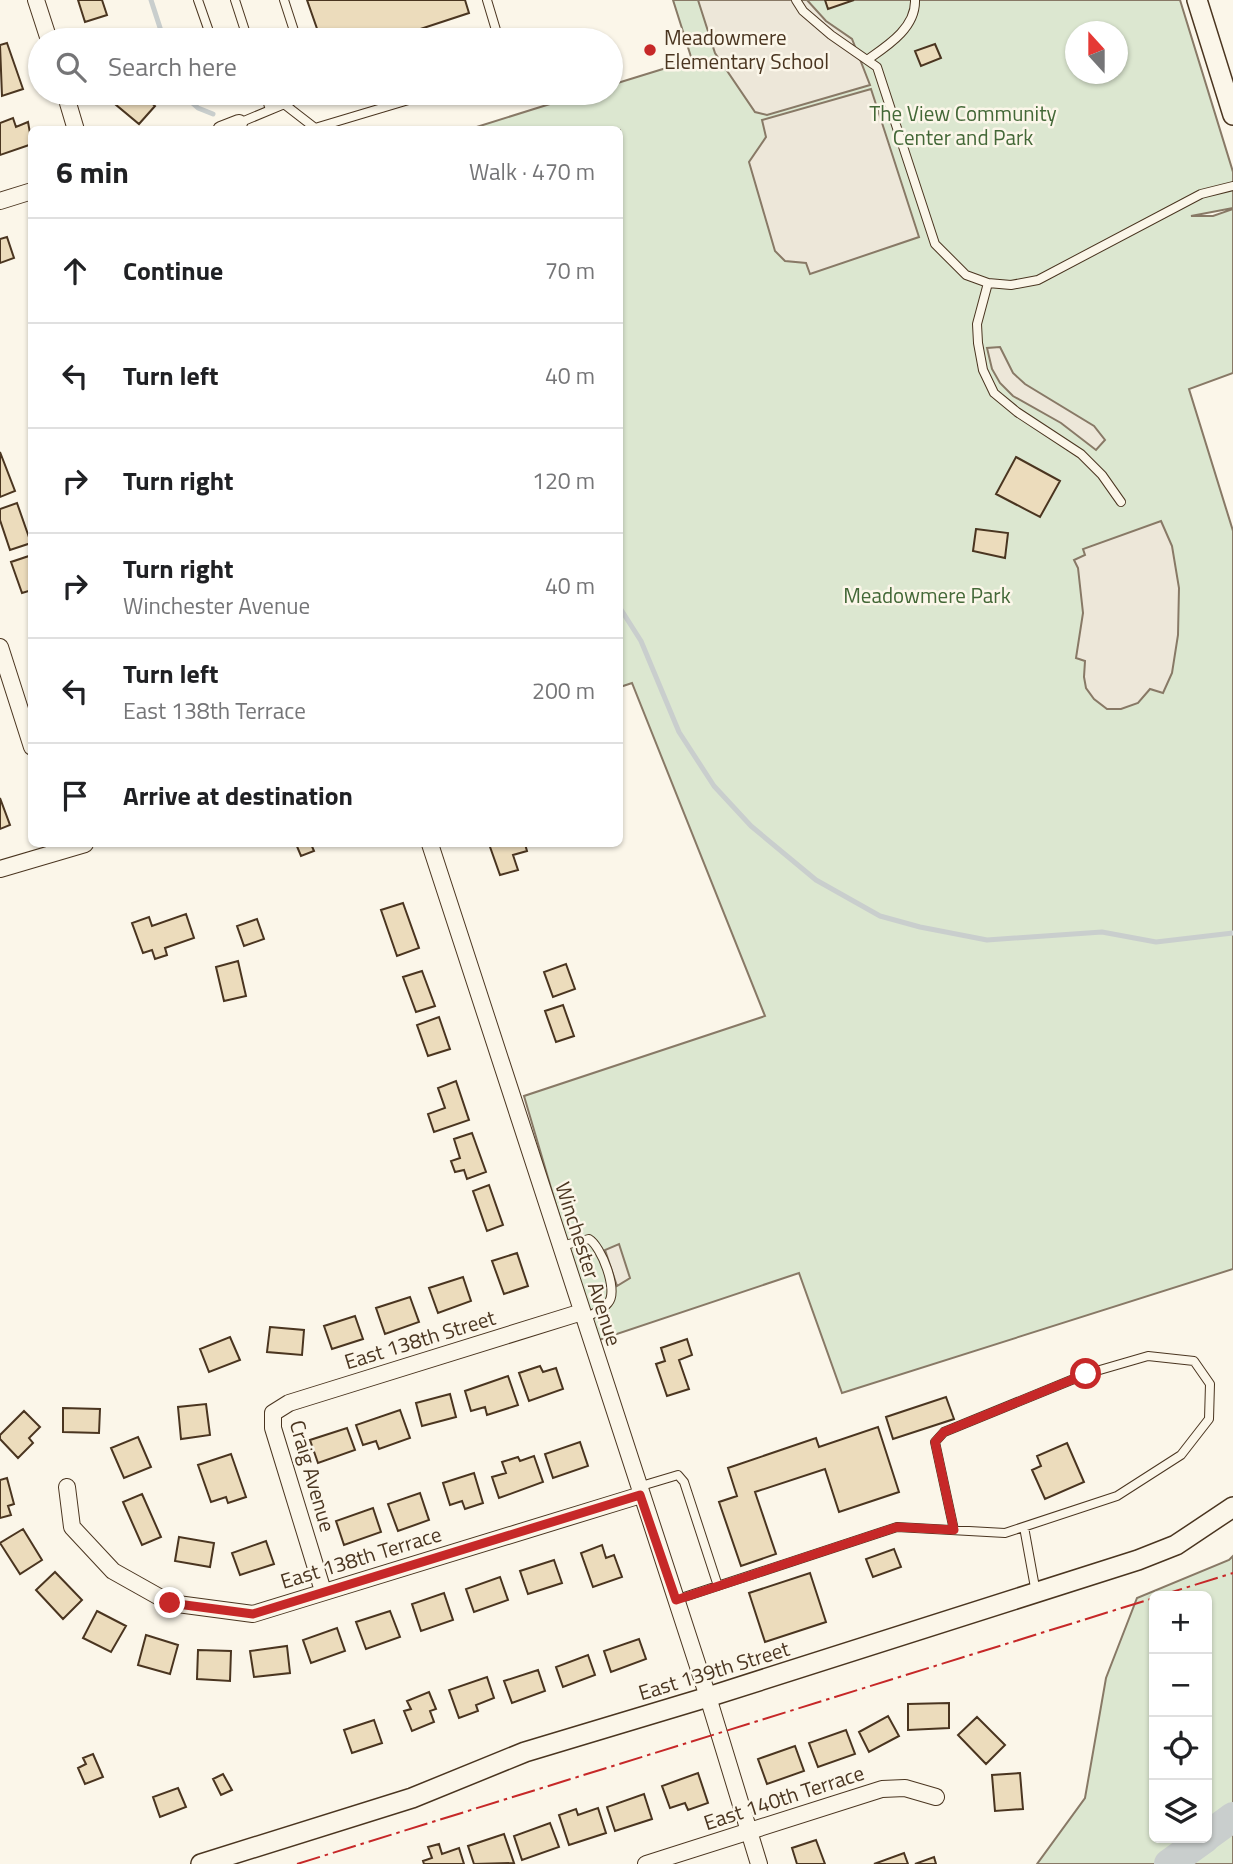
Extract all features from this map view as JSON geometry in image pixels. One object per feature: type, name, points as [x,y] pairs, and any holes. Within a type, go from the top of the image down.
[{"type":"street","points":[[37,0],[45,28]]},
{"type":"street","points":[[1197,0],[1233,116]]},
{"type":"street","points":[[69,105],[75,126]]},
{"type":"street","points":[[231,126],[239,123]]},
{"type":"street","points":[[0,201],[28,192]]},
{"type":"street","points":[[0,647],[28,734]]},
{"type":"street","points":[[0,869],[63,847]]},
{"type":"street","name":"Winchester Avenue","points":[[431,847],[708,1697],[759,1864]]},
{"type":"street","name":"East 138th Street","points":[[273,1413],[289,1403],[583,1315]]},
{"type":"street","name":"Craig Avenue","points":[[273,1413],[273,1428],[323,1591]]},
{"type":"street","name":"East 138th Terrace","points":[[67,1487],[72,1527],[113,1571],[170,1603],[253,1614],[639,1491]]},
{"type":"street","name":"East 139th Street","points":[[201,1864],[412,1798],[525,1752],[708,1697],[1138,1560],[1176,1545],[1233,1507]]},
{"type":"street","name":"East 140th Terrace","points":[[646,1864],[882,1789],[905,1788],[936,1797]]},
{"type":"lane","points":[[198,0],[208,28]]},
{"type":"lane","points":[[235,0],[244,28]]},
{"type":"lane","points":[[284,0],[293,28]]},
{"type":"lane","points":[[487,0],[495,28]]},
{"type":"lane","points":[[796,0],[812,19],[877,67],[935,244],[966,275],[988,283],[1011,285],[1038,280],[1201,194],[1233,186]]},
{"type":"lane","points":[[867,60],[909,23],[915,9],[915,0]]},
{"type":"lane","points":[[269,105],[270,110]]},
{"type":"lane","points":[[239,123],[282,105]]},
{"type":"lane","points":[[285,105],[312,126]]},
{"type":"lane","points":[[321,126],[392,105]]},
{"type":"lane","points":[[988,283],[977,324],[978,343],[983,370],[994,393],[1017,412],[1082,454],[1102,475],[1121,502]]},
{"type":"lane","points":[[561,1246],[589,1239],[596,1243],[607,1269],[613,1293],[608,1303],[583,1315]]},
{"type":"lane","points":[[676,1600],[897,1527],[1005,1533],[1117,1496],[1181,1455],[1209,1419],[1210,1384],[1194,1361],[1148,1356],[1098,1370],[944,1432],[935,1442],[954,1530]]},
{"type":"lane","points":[[639,1491],[678,1475],[684,1482],[718,1586]]},
{"type":"lane","points":[[1024,1527],[1036,1593]]},
{"type":"green space","name":"Meadowmere Park","points":[[673,0],[1180,0],[1233,172],[1233,208],[1191,216],[1213,216],[1233,209],[1233,373],[1189,389],[1233,531],[1233,1269],[842,1393],[799,1273],[596,1341],[524,1096],[765,1016],[632,683],[623,686],[623,126],[480,126],[547,105],[623,105],[623,81],[692,60]]},
{"type":"green space","points":[[1233,1556],[1233,1864],[1037,1864],[1085,1798],[1106,1678],[1137,1598],[1149,1593],[1149,1843],[1212,1843],[1212,1591],[1154,1591]]},
{"type":"shaded area","points":[[698,0],[807,0],[826,21],[852,39],[870,85],[767,115],[755,112],[715,53]]},
{"type":"shaded area","points":[[871,89],[919,237],[810,274],[806,263],[785,261],[775,251],[749,162],[766,137],[762,120]]},
{"type":"shaded area","points":[[1000,347],[1013,373],[1025,384],[1094,426],[1105,440],[1096,450],[1061,423],[1013,396],[1000,383],[992,369],[987,348]]},
{"type":"shaded area","points":[[1161,521],[1172,546],[1179,588],[1178,635],[1172,673],[1163,693],[1150,689],[1138,703],[1121,709],[1107,709],[1094,699],[1086,688],[1085,661],[1076,658],[1083,613],[1078,568],[1074,560],[1085,555],[1083,549]]},
{"type":"shaded area","points":[[619,1244],[630,1278],[617,1286],[605,1250]]},
{"type":"building","points":[[78,0],[102,0],[107,15],[85,22]]},
{"type":"building","points":[[307,0],[465,0],[469,13],[423,28],[317,28]]},
{"type":"building","points":[[825,0],[854,0],[828,9]]},
{"type":"building","points":[[7,43],[23,89],[2,96],[0,45]]},
{"type":"building","points":[[935,44],[941,58],[921,66],[915,51]]},
{"type":"building","points":[[116,105],[155,106],[139,124]]},
{"type":"building","points":[[13,118],[16,127],[28,122],[28,145],[0,155],[0,123]]},
{"type":"building","points":[[7,237],[14,258],[0,263],[0,239]]},
{"type":"building","points":[[0,452],[15,491],[0,497]]},
{"type":"building","points":[[1016,457],[1060,481],[1040,517],[996,494]]},
{"type":"building","points":[[17,503],[28,534],[28,544],[10,550],[0,520],[0,509]]},
{"type":"building","points":[[976,529],[1008,533],[1005,558],[973,551]]},
{"type":"building","points":[[28,556],[28,591],[22,593],[11,562]]},
{"type":"building","points":[[0,798],[10,825],[0,829]]},
{"type":"building","points":[[297,847],[312,847],[314,851],[301,856]]},
{"type":"building","points":[[490,847],[526,847],[527,851],[513,855],[518,870],[500,875]]},
{"type":"building","points":[[403,903],[419,948],[397,956],[381,910]]},
{"type":"building","points":[[186,914],[194,938],[165,948],[167,955],[155,959],[152,950],[143,953],[132,923],[149,917],[152,926]]},
{"type":"building","points":[[257,919],[264,939],[244,946],[237,926]]},
{"type":"building","points":[[238,961],[246,996],[224,1001],[216,967]]},
{"type":"building","points":[[566,964],[575,989],[553,997],[544,972]]},
{"type":"building","points":[[422,971],[435,1006],[416,1012],[403,977]]},
{"type":"building","points":[[563,1005],[574,1036],[556,1042],[545,1011]]},
{"type":"building","points":[[439,1017],[450,1049],[428,1056],[417,1025]]},
{"type":"building","points":[[456,1081],[469,1120],[434,1132],[428,1114],[445,1108],[438,1088]]},
{"type":"building","points":[[472,1133],[486,1172],[467,1179],[464,1170],[455,1172],[451,1161],[460,1158],[454,1139]]},
{"type":"building","points":[[489,1185],[503,1225],[487,1231],[473,1191]]},
{"type":"building","points":[[517,1253],[528,1286],[504,1294],[492,1261]]},
{"type":"building","points":[[463,1277],[471,1301],[438,1313],[429,1288]]},
{"type":"building","points":[[410,1297],[419,1322],[385,1334],[376,1308]]},
{"type":"building","points":[[355,1316],[363,1339],[332,1349],[324,1326]]},
{"type":"building","points":[[270,1327],[304,1330],[302,1355],[267,1352]]},
{"type":"building","points":[[230,1337],[240,1360],[209,1372],[200,1349]]},
{"type":"building","points":[[687,1339],[692,1355],[679,1360],[689,1389],[667,1396],[656,1364],[665,1361],[661,1348]]},
{"type":"building","points":[[540,1366],[543,1372],[556,1368],[563,1389],[529,1401],[519,1373]]},
{"type":"building","points":[[508,1376],[518,1405],[487,1415],[485,1407],[471,1411],[465,1391]]},
{"type":"building","points":[[450,1394],[456,1417],[422,1426],[416,1403]]},
{"type":"building","points":[[946,1397],[954,1419],[893,1439],[886,1417]]},
{"type":"building","points":[[206,1404],[210,1435],[181,1439],[178,1407]]},
{"type":"building","points":[[63,1408],[100,1409],[99,1433],[63,1432]]},
{"type":"building","points":[[400,1410],[410,1438],[379,1449],[376,1441],[363,1445],[356,1425]]},
{"type":"building","points":[[24,1411],[40,1427],[29,1438],[33,1443],[18,1458],[0,1439],[0,1435]]},
{"type":"building","points":[[878,1427],[899,1492],[839,1512],[825,1469],[755,1492],[776,1554],[741,1566],[719,1502],[737,1496],[728,1468],[816,1438],[819,1447]]},
{"type":"building","points":[[347,1428],[355,1450],[318,1463],[310,1440]]},
{"type":"building","points":[[138,1437],[151,1467],[124,1478],[111,1448]]},
{"type":"building","points":[[580,1442],[588,1466],[553,1478],[545,1454]]},
{"type":"building","points":[[1067,1443],[1084,1482],[1045,1499],[1032,1470],[1041,1466],[1037,1456]]},
{"type":"building","points":[[231,1454],[246,1497],[228,1503],[226,1497],[211,1502],[198,1465]]},
{"type":"building","points":[[534,1456],[543,1482],[499,1498],[492,1477],[506,1473],[502,1462],[518,1457],[520,1461]]},
{"type":"building","points":[[474,1473],[483,1503],[465,1509],[462,1501],[450,1505],[443,1483]]},
{"type":"building","points":[[7,1478],[14,1504],[8,1506],[11,1515],[0,1518],[0,1480]]},
{"type":"building","points":[[420,1493],[429,1520],[398,1531],[388,1504]]},
{"type":"building","points":[[142,1494],[161,1537],[142,1545],[123,1502]]},
{"type":"building","points":[[373,1508],[381,1532],[344,1545],[336,1521]]},
{"type":"building","points":[[23,1529],[42,1560],[20,1574],[0,1543]]},
{"type":"building","points":[[179,1537],[214,1543],[210,1567],[175,1561]]},
{"type":"building","points":[[266,1541],[274,1564],[240,1575],[232,1553]]},
{"type":"building","points":[[602,1545],[606,1558],[614,1555],[622,1577],[593,1587],[581,1553]]},
{"type":"building","points":[[894,1549],[901,1567],[873,1577],[866,1559]]},
{"type":"building","points":[[554,1560],[562,1583],[528,1594],[520,1571]]},
{"type":"building","points":[[55,1572],[82,1600],[63,1619],[36,1590]]},
{"type":"building","points":[[810,1573],[826,1622],[765,1642],[749,1593]]},
{"type":"building","points":[[500,1577],[508,1600],[474,1612],[466,1589]]},
{"type":"building","points":[[444,1593],[453,1620],[421,1631],[412,1604]]},
{"type":"building","points":[[97,1611],[126,1626],[111,1652],[83,1638]]},
{"type":"building","points":[[390,1611],[400,1637],[366,1649],[356,1622]]},
{"type":"building","points":[[337,1628],[345,1651],[311,1663],[303,1640]]},
{"type":"building","points":[[146,1635],[178,1645],[170,1674],[138,1665]]},
{"type":"building","points":[[639,1639],[646,1659],[611,1672],[604,1651]]},
{"type":"building","points":[[287,1646],[290,1673],[254,1677],[250,1651]]},
{"type":"building","points":[[198,1650],[231,1651],[230,1681],[197,1679]]},
{"type":"building","points":[[588,1655],[595,1675],[563,1687],[556,1667]]},
{"type":"building","points":[[538,1670],[545,1691],[512,1703],[504,1681]]},
{"type":"building","points":[[487,1677],[494,1698],[476,1705],[478,1711],[459,1718],[449,1690]]},
{"type":"building","points":[[429,1692],[436,1709],[430,1711],[434,1722],[412,1731],[404,1711],[411,1709],[407,1701]]},
{"type":"building","points":[[949,1703],[949,1728],[908,1730],[908,1704]]},
{"type":"building","points":[[888,1716],[899,1736],[869,1752],[859,1732]]},
{"type":"building","points":[[977,1717],[1005,1745],[986,1764],[958,1735]]},
{"type":"building","points":[[374,1720],[382,1743],[352,1753],[344,1730]]},
{"type":"building","points":[[846,1730],[855,1754],[818,1767],[809,1743]]},
{"type":"building","points":[[795,1746],[804,1771],[767,1784],[758,1759]]},
{"type":"building","points":[[93,1754],[103,1777],[85,1784],[78,1768],[86,1764],[83,1758]]},
{"type":"building","points":[[698,1773],[708,1803],[688,1810],[685,1803],[670,1808],[662,1786]]},
{"type":"building","points":[[1020,1773],[1023,1809],[995,1811],[992,1775]]},
{"type":"building","points":[[223,1774],[232,1790],[221,1795],[213,1779]]},
{"type":"building","points":[[178,1788],[186,1807],[160,1817],[153,1797]]},
{"type":"building","points":[[644,1794],[652,1819],[615,1831],[607,1807]]},
{"type":"building","points":[[598,1808],[606,1833],[569,1845],[559,1815],[576,1809],[578,1815]]},
{"type":"building","points":[[550,1823],[559,1847],[522,1860],[514,1836]]},
{"type":"building","points":[[504,1834],[514,1863],[474,1864],[468,1846]]},
{"type":"building","points":[[816,1840],[825,1864],[797,1864],[792,1848]]},
{"type":"building","points":[[439,1844],[442,1854],[459,1848],[464,1864],[424,1864],[423,1861],[432,1858],[428,1847]]},
{"type":"building","points":[[904,1853],[908,1864],[874,1864]]},
{"type":"building","points":[[934,1857],[936,1864],[915,1864]]},
{"type":"waterway","points":[[151,0],[160,28]]},
{"type":"waterway","points":[[195,105],[213,114]]},
{"type":"waterway","points":[[623,613],[641,641],[679,732],[714,786],[751,826],[816,880],[880,916],[987,940],[1102,932],[1156,942],[1233,933]]},
{"type":"waterway","points":[[1212,1832],[1233,1817]]},
{"type":"waterway","points":[[1169,1864],[1198,1843]]},
{"type":"power","points":[[1175,1591],[1233,1573]]},
{"type":"power","points":[[297,1864],[1149,1600]]},
{"type":"place","name":"Meadowmere Elementary School","points":[[650,50]]},
{"type":"route","points":[[170,1603],[253,1614],[640,1495],[676,1600],[897,1527],[954,1530],[935,1442],[944,1432],[1086,1374]]},
{"type":"park label","name":"The View Community Center and Park","points":[[963,126]]}]
